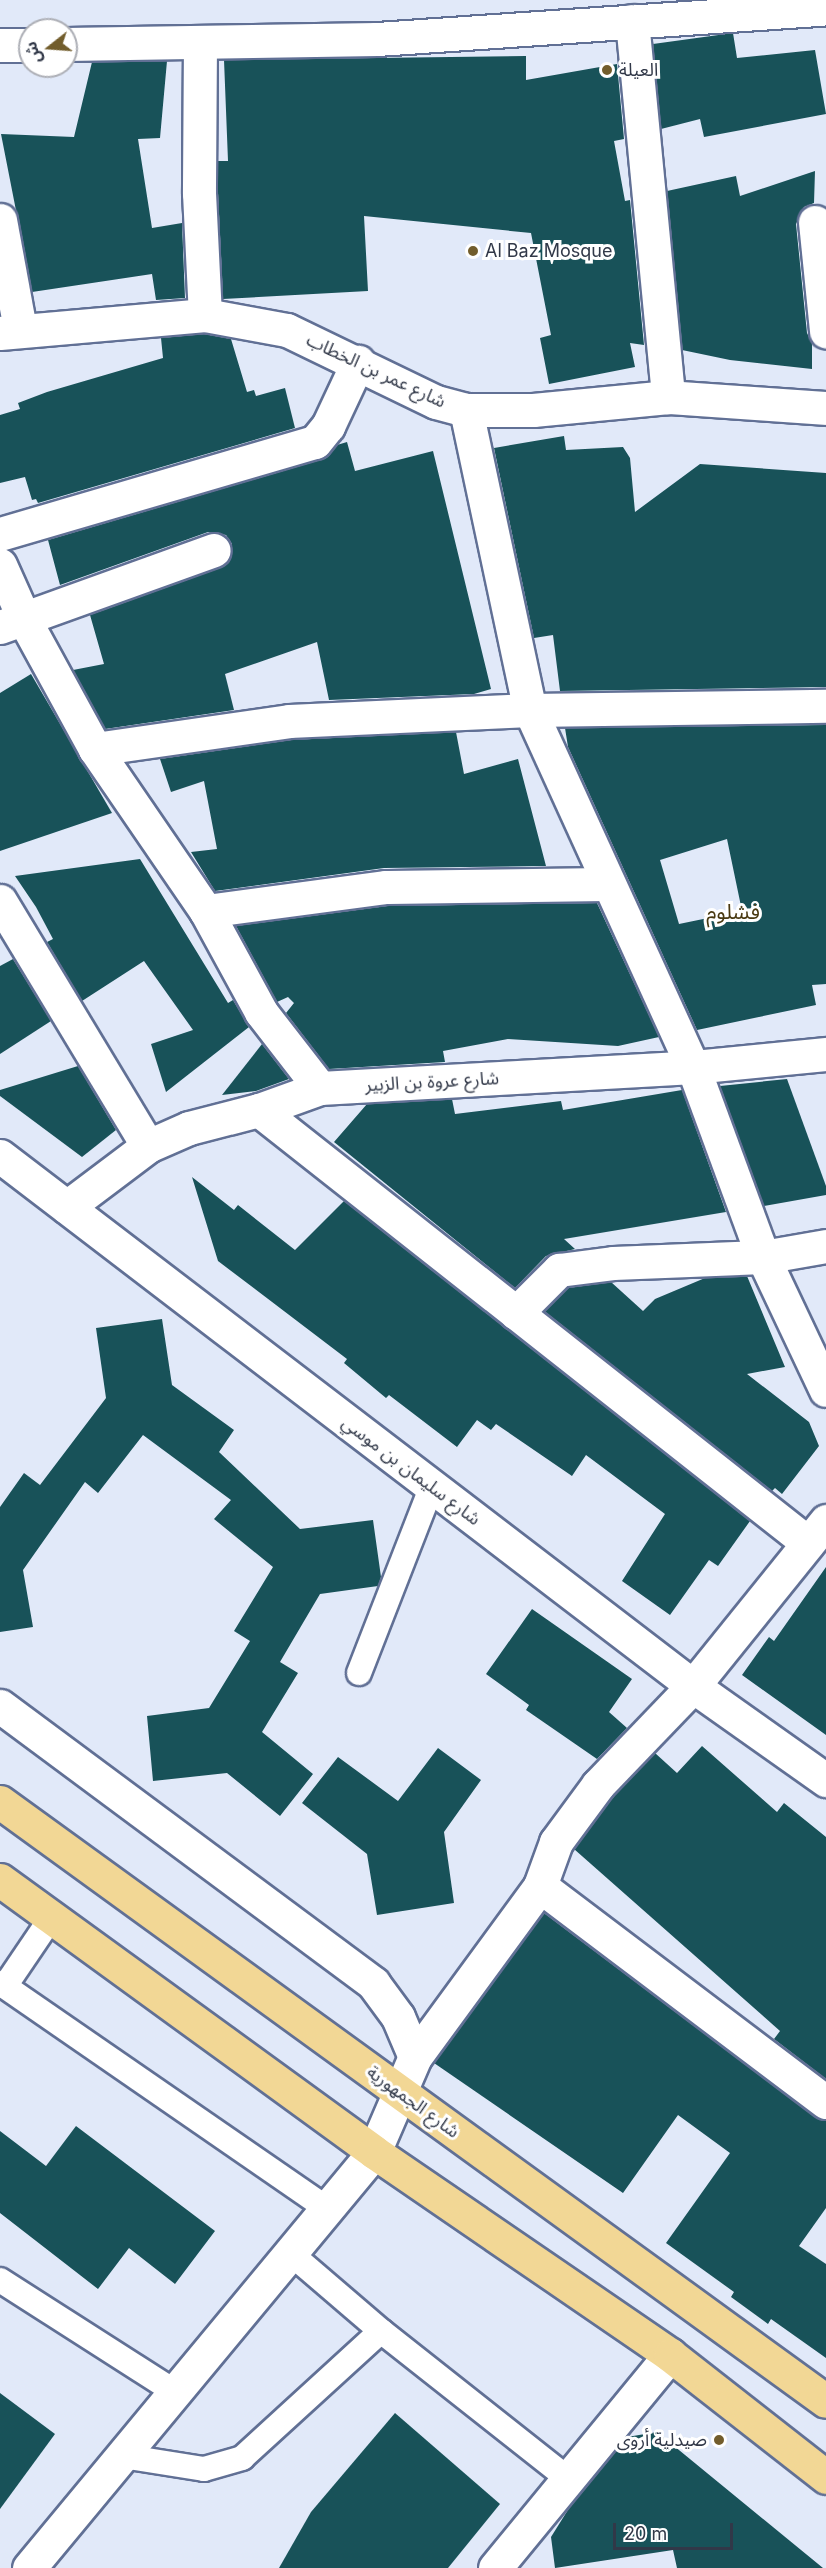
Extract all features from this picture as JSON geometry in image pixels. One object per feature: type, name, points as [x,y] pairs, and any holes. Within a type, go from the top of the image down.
[{"type":"main road","name":"شارع الجمهورية","points":[[0,1802],[826,2401]]},
{"type":"main road","points":[[0,1880],[374,2152],[670,2355],[826,2477]]},
{"type":"street","points":[[78,44],[377,39],[826,8]]},
{"type":"street","points":[[632,21],[668,397]]},
{"type":"street","points":[[200,42],[199,193],[205,315]]},
{"type":"street","points":[[0,45],[18,45]]},
{"type":"street","points":[[0,220],[10,331]]},
{"type":"street","points":[[815,222],[826,332]]},
{"type":"street","name":"شارع عمر بن الخطاب","points":[[10,331],[205,315],[287,330],[358,362],[436,402],[466,410],[533,410],[668,397],[826,408]]},
{"type":"street","points":[[0,534],[315,442],[328,426],[358,362]]},
{"type":"street","points":[[466,410],[530,710],[693,1067],[763,1257],[826,1390]]},
{"type":"street","points":[[13,624],[214,550]]},
{"type":"street","points":[[0,565],[13,624],[206,911],[261,1012],[320,1088]]},
{"type":"street","points":[[95,749],[289,722],[530,710],[826,706]]},
{"type":"street","points":[[206,911],[386,887],[608,884]]},
{"type":"street","points":[[0,901],[148,1146]]},
{"type":"street","name":"شارع عروة بن الزبير","points":[[68,1207],[148,1146],[189,1128],[259,1110],[320,1088],[693,1067],[826,1054]]},
{"type":"street","points":[[29,2568],[177,2393],[374,2152],[398,2091],[415,2057],[540,1886],[556,1842],[598,1785],[693,1686],[817,1532],[516,1313],[259,1110]]},
{"type":"street","name":"شارع سليمان بن موسي","points":[[0,1156],[693,1686],[826,1780]]},
{"type":"street","points":[[516,1313],[559,1270],[614,1263],[763,1257],[826,1246]]},
{"type":"street","points":[[0,1706],[373,1983],[398,2017],[415,2057]]},
{"type":"street","points":[[540,1886],[826,2102]]},
{"type":"street","points":[[495,2568],[670,2355]]},
{"type":"lane","points":[[359,1673],[432,1486]]},
{"type":"lane","points":[[51,1918],[3,1985],[327,2209]]},
{"type":"lane","points":[[290,2253],[381,2331],[567,2478]]},
{"type":"lane","points":[[0,2280],[177,2393]]},
{"type":"lane","points":[[122,2456],[204,2469],[242,2458],[381,2331]]},
{"type":"building","points":[[733,33],[737,58],[815,50],[826,114],[704,137],[700,119],[661,129],[653,44]]},
{"type":"building","points":[[526,56],[526,80],[617,64],[624,139],[614,141],[625,201],[630,200],[644,345],[630,343],[635,367],[549,384],[540,338],[551,335],[531,233],[364,216],[368,291],[223,299],[218,161],[228,161],[224,60]]},
{"type":"building","points":[[167,61],[160,138],[138,139],[152,228],[182,223],[185,298],[156,300],[152,274],[32,292],[1,134],[74,137],[92,62]]},
{"type":"building","points":[[815,171],[814,203],[804,207],[796,224],[807,333],[812,343],[812,369],[730,360],[682,350],[667,191],[736,176],[740,196]]},
{"type":"building","points":[[204,334],[231,339],[247,392],[254,390],[256,396],[285,388],[295,428],[38,503],[36,499],[32,500],[25,477],[0,483],[0,415],[20,409],[18,403],[47,392],[163,358],[161,338]]},
{"type":"building","points":[[564,436],[566,450],[623,447],[630,458],[635,512],[700,464],[826,473],[826,687],[560,691],[553,635],[534,638],[494,448]]},
{"type":"building","points":[[347,442],[355,471],[433,451],[491,689],[474,694],[329,700],[317,642],[225,674],[234,710],[105,729],[73,670],[104,664],[90,615],[220,568],[229,562],[232,544],[226,535],[208,532],[60,585],[48,540],[320,460],[337,445]]},
{"type":"building","points":[[31,674],[112,813],[0,851],[0,693]]},
{"type":"building","points":[[826,725],[826,984],[812,985],[816,1005],[697,1030],[568,747],[565,728]],"holes":[[[727,839],[742,911],[679,924],[660,860]]]},
{"type":"building","points":[[456,732],[464,774],[518,759],[546,866],[384,868],[215,891],[191,852],[217,849],[204,781],[171,792],[160,759],[291,740]]},
{"type":"building","points":[[140,859],[228,1003],[233,1000],[249,1027],[166,1092],[151,1044],[193,1030],[144,961],[82,1001],[47,942],[53,939],[36,907],[15,876]]},
{"type":"building","points":[[597,903],[659,1037],[618,1046],[508,1039],[443,1051],[445,1062],[329,1069],[286,1013],[294,1003],[288,997],[277,1002],[236,926],[387,906]]},
{"type":"building","points":[[13,959],[51,1021],[0,1054],[0,966]]},
{"type":"building","points":[[262,1044],[289,1079],[256,1091],[222,1095]]},
{"type":"building","points":[[78,1066],[116,1130],[82,1157],[0,1096],[0,1090]]},
{"type":"building","points":[[787,1079],[826,1186],[826,1195],[764,1206],[720,1086]]},
{"type":"building","points":[[682,1090],[726,1212],[564,1239],[575,1249],[546,1256],[515,1288],[334,1142],[367,1104],[452,1099],[455,1114],[561,1101],[563,1110]]},
{"type":"building","points":[[192,1177],[234,1210],[238,1205],[295,1250],[344,1201],[750,1521],[718,1566],[709,1560],[670,1615],[622,1581],[665,1514],[586,1455],[572,1476],[496,1424],[491,1430],[477,1420],[457,1447],[389,1395],[386,1398],[344,1363],[347,1359],[218,1261]]},
{"type":"building","points":[[747,1276],[785,1367],[747,1374],[809,1422],[819,1446],[782,1494],[775,1488],[772,1491],[544,1311],[568,1288],[611,1282],[643,1311],[655,1299],[705,1278]]},
{"type":"building","points":[[162,1319],[172,1385],[234,1430],[219,1452],[300,1529],[373,1520],[381,1577],[378,1586],[320,1594],[280,1662],[298,1673],[262,1732],[313,1774],[280,1816],[227,1773],[153,1781],[147,1716],[209,1708],[250,1641],[234,1631],[273,1567],[214,1519],[231,1500],[143,1435],[98,1493],[85,1482],[23,1570],[33,1627],[0,1632],[0,1507],[24,1473],[40,1485],[106,1398],[96,1328]]},
{"type":"building","points":[[826,1567],[826,1735],[742,1675],[769,1637],[774,1641]]},
{"type":"building","points":[[532,1609],[632,1679],[609,1712],[627,1728],[597,1759],[526,1710],[529,1705],[486,1674]]},
{"type":"building","points":[[702,1746],[777,1812],[784,1803],[826,1837],[826,2079],[774,2039],[780,2031],[574,1849],[612,1797],[655,1753],[677,1773]]},
{"type":"building","points":[[438,1748],[481,1780],[444,1832],[454,1903],[377,1915],[367,1854],[302,1803],[338,1757],[398,1801]]},
{"type":"building","points":[[544,1913],[815,2117],[826,2120],[826,2208],[799,2246],[826,2264],[826,2358],[771,2319],[768,2324],[731,2297],[734,2292],[666,2243],[730,2153],[678,2115],[623,2193],[434,2063]]},
{"type":"building","points":[[76,2126],[215,2231],[175,2284],[129,2248],[98,2289],[0,2213],[0,2131],[46,2166]]},
{"type":"building","points":[[0,2393],[55,2434],[0,2509]]},
{"type":"building","points":[[395,2413],[500,2504],[448,2568],[279,2568],[311,2512]]},
{"type":"building","points":[[657,2432],[823,2568],[677,2568],[673,2550],[555,2568],[551,2537],[571,2505],[627,2437]]},
{"type":"place","name":"العيلة","points":[[607,70]]},
{"type":"place","name":"Al Baz Mosque","points":[[473,251]]},
{"type":"place","name":"صيدلية أروى","points":[[719,2440]]},
{"type":"district","name":"فشلوم","points":[[733,912]]}]
